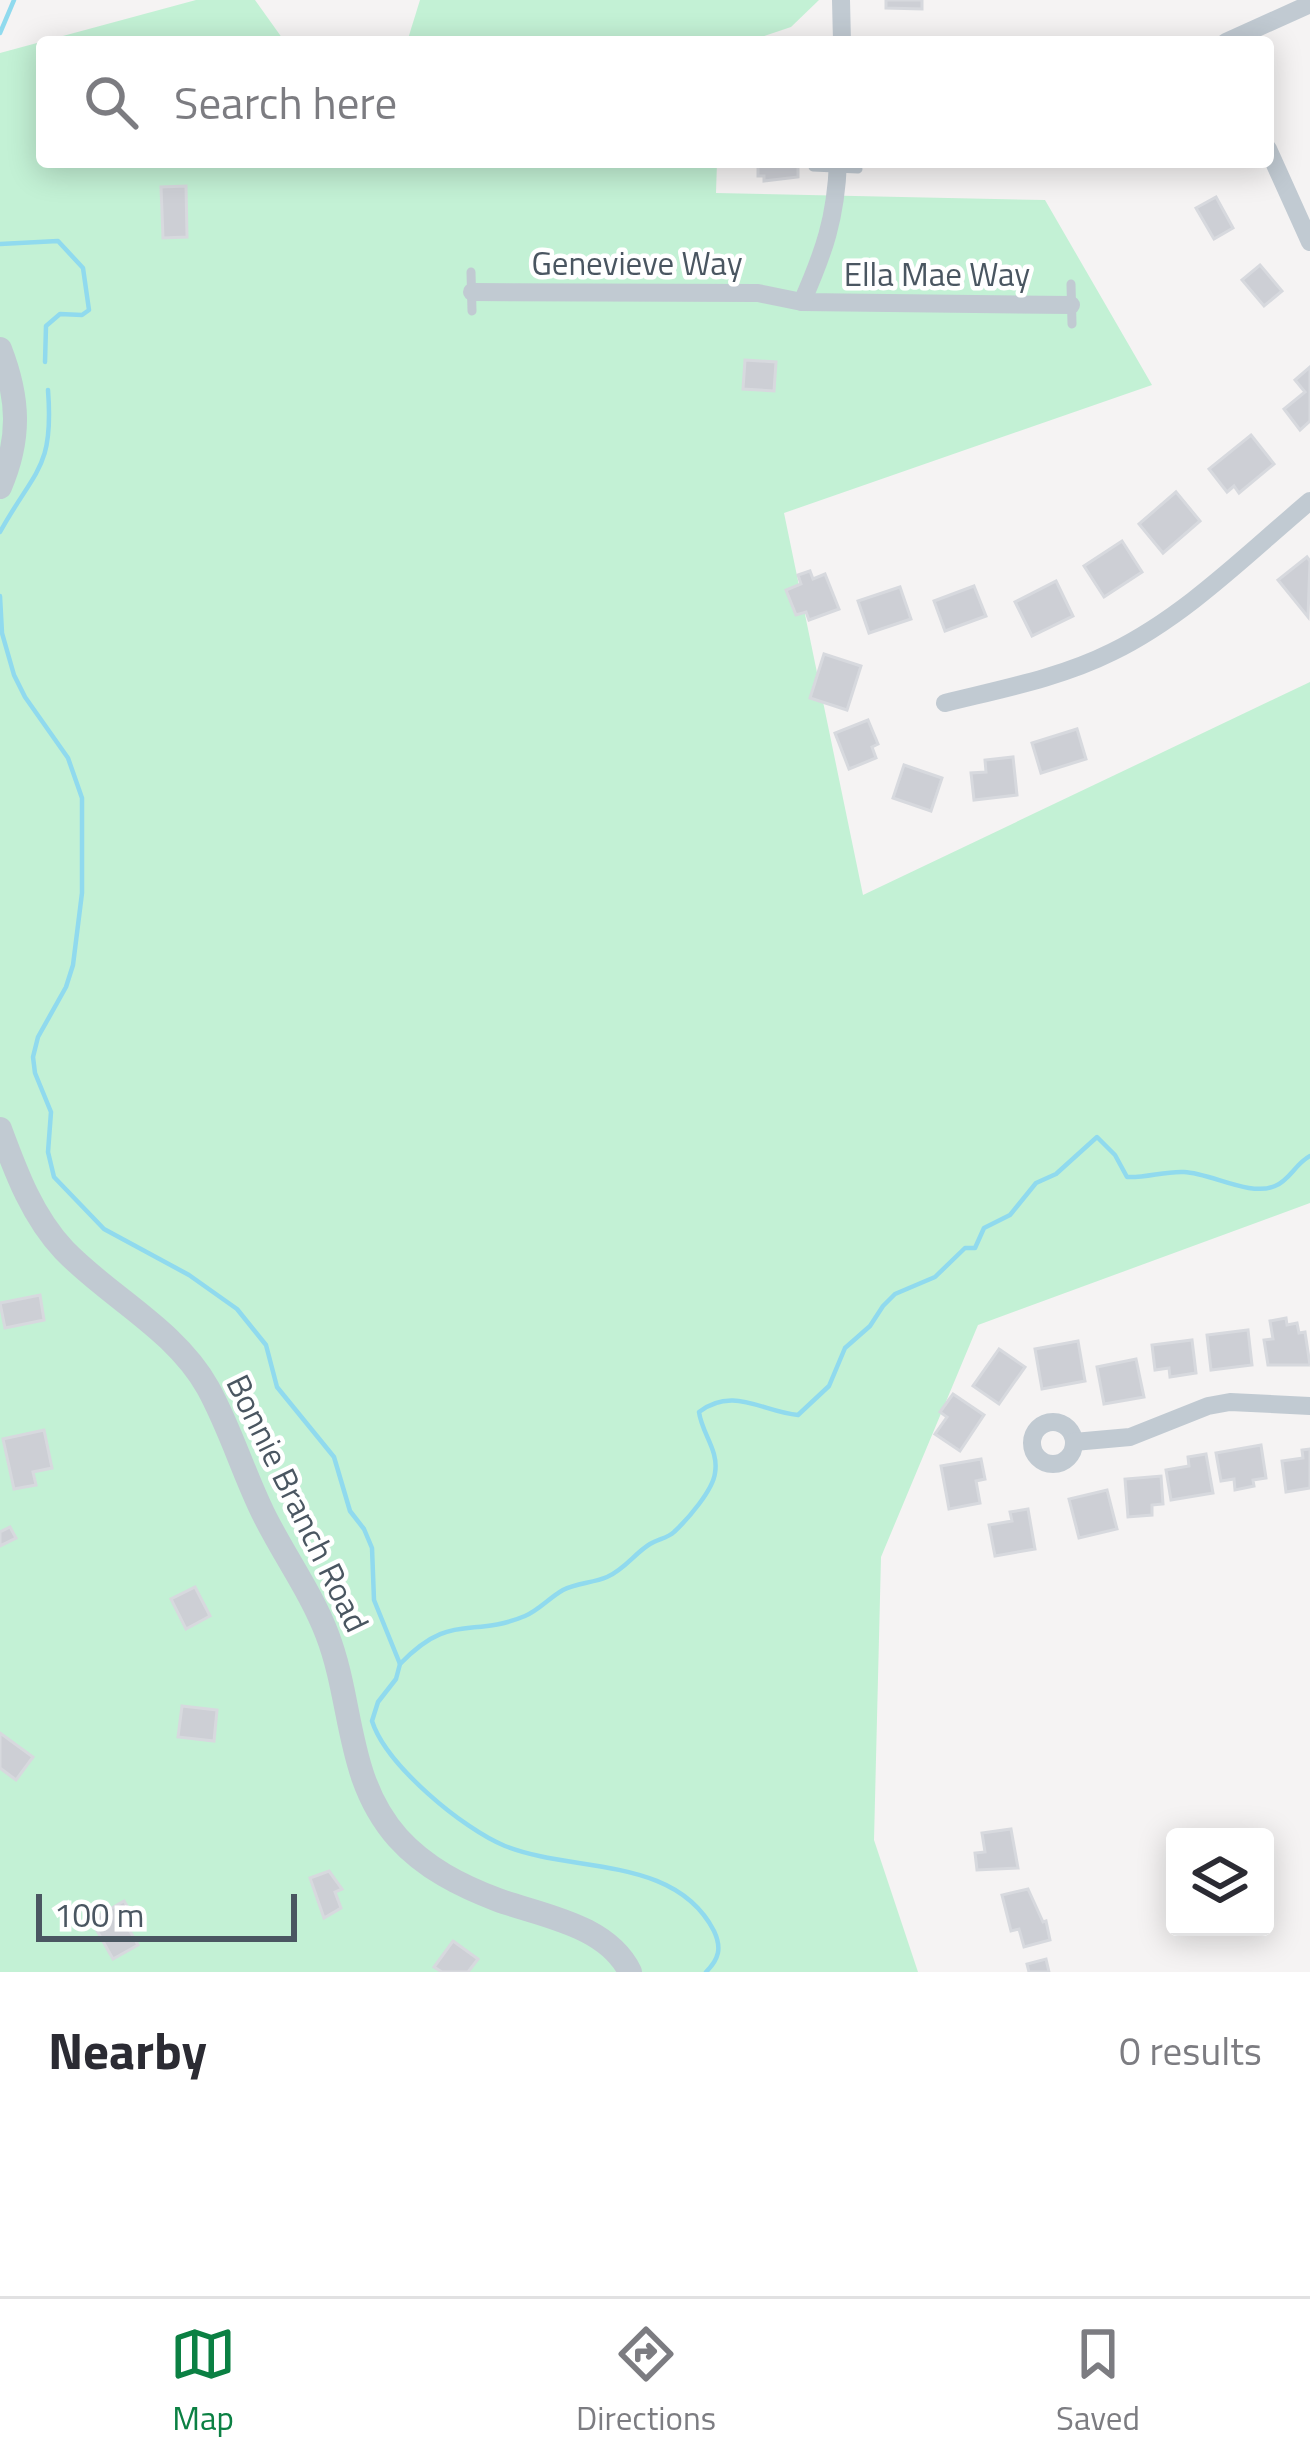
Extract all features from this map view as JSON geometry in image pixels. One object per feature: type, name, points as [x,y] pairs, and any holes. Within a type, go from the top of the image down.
[{"type":"street","points":[[841,0],[842,36]]},
{"type":"street","points":[[1239,36],[1310,4]]},
{"type":"street","points":[[1274,162],[1310,242]]},
{"type":"street","points":[[802,302],[829,240],[845,168]]},
{"type":"street","name":"Genevieve Way","points":[[472,291],[758,293],[802,302]]},
{"type":"street","name":"Ella Mae Way","points":[[802,302],[1071,304]]},
{"type":"street","points":[[0,349],[15,388],[18,417],[0,488]]},
{"type":"street","points":[[945,703],[1028,682],[1113,652],[1185,606],[1310,501]]},
{"type":"street","name":"Bonnie Branch Road","points":[[0,1130],[33,1208],[61,1247],[166,1338],[206,1383],[262,1511],[326,1633],[336,1658],[362,1782],[388,1826],[439,1872],[496,1899],[579,1928],[621,1955],[630,1972]]},
{"type":"street","points":[[1074,1442],[1130,1437],[1230,1402],[1310,1406]]},
{"type":"green space","points":[[196,0],[255,0],[281,36],[63,36]]},
{"type":"green space","points":[[420,0],[819,0],[791,27],[764,36],[409,36]]},
{"type":"green space","points":[[36,43],[36,168],[717,168],[716,193],[1045,200],[1152,385],[784,513],[863,895],[1310,682],[1310,1203],[978,1325],[881,1557],[874,1840],[918,1972],[0,1972],[0,53]]},
{"type":"building","points":[[886,0],[922,0],[922,9],[886,8]]},
{"type":"building","points":[[758,168],[798,168],[798,177],[764,181],[764,176],[758,176]]},
{"type":"building","points":[[186,186],[187,237],[163,238],[161,187]]},
{"type":"building","points":[[1216,197],[1233,228],[1214,239],[1196,208]]},
{"type":"building","points":[[1260,265],[1282,291],[1264,306],[1242,280]]},
{"type":"building","points":[[745,360],[776,362],[774,391],[743,389]]},
{"type":"building","points":[[1310,367],[1310,421],[1300,430],[1284,409],[1305,392],[1295,380]]},
{"type":"building","points":[[1251,435],[1274,464],[1239,493],[1234,486],[1227,492],[1209,469]]},
{"type":"building","points":[[1176,492],[1200,521],[1163,553],[1139,524]]},
{"type":"building","points":[[1122,541],[1142,572],[1104,597],[1084,566]]},
{"type":"building","points":[[1307,557],[1310,561],[1308,617],[1278,580]]},
{"type":"building","points":[[810,571],[813,579],[825,574],[839,609],[809,620],[806,612],[796,615],[786,590],[801,584],[798,575]]},
{"type":"building","points":[[1056,581],[1073,616],[1032,636],[1015,602]]},
{"type":"building","points":[[974,586],[986,616],[945,631],[934,601]]},
{"type":"building","points":[[900,587],[911,619],[869,633],[858,601]]},
{"type":"building","points":[[824,654],[861,666],[847,710],[810,698]]},
{"type":"building","points":[[868,720],[878,744],[872,747],[876,758],[849,769],[835,733]]},
{"type":"building","points":[[1077,729],[1086,759],[1041,773],[1032,743]]},
{"type":"building","points":[[1013,757],[1017,795],[974,800],[971,773],[986,772],[985,760]]},
{"type":"building","points":[[904,765],[942,778],[931,811],[893,798]]},
{"type":"building","points":[[40,1295],[44,1320],[5,1328],[0,1303]]},
{"type":"building","points":[[1286,1318],[1287,1325],[1297,1323],[1299,1333],[1305,1332],[1310,1365],[1268,1365],[1264,1340],[1273,1339],[1270,1321]]},
{"type":"building","points":[[1248,1330],[1252,1365],[1211,1370],[1207,1335]]},
{"type":"building","points":[[1192,1340],[1196,1373],[1170,1377],[1169,1368],[1155,1370],[1152,1345]]},
{"type":"building","points":[[1078,1341],[1085,1381],[1042,1389],[1035,1349]]},
{"type":"building","points":[[999,1349],[1025,1367],[999,1404],[973,1386]]},
{"type":"building","points":[[1136,1359],[1144,1397],[1104,1404],[1097,1367]]},
{"type":"building","points":[[953,1394],[984,1415],[960,1451],[935,1434],[947,1417],[940,1412]]},
{"type":"building","points":[[44,1430],[52,1468],[33,1472],[36,1485],[14,1489],[3,1439]]},
{"type":"building","points":[[1261,1445],[1266,1478],[1235,1490],[1234,1479],[1221,1481],[1216,1453]]},
{"type":"building","points":[[1310,1449],[1310,1488],[1286,1492],[1282,1461],[1303,1458],[1302,1450]]},
{"type":"building","points":[[1206,1454],[1213,1493],[1171,1500],[1166,1470],[1189,1466],[1188,1457]]},
{"type":"building","points":[[981,1459],[985,1479],[976,1481],[980,1503],[949,1509],[941,1466]]},
{"type":"building","points":[[1161,1476],[1163,1504],[1152,1505],[1152,1515],[1128,1517],[1125,1479]]},
{"type":"building","points":[[1107,1490],[1117,1529],[1079,1538],[1069,1499]]},
{"type":"building","points":[[1028,1509],[1035,1549],[995,1556],[989,1525],[1012,1521],[1010,1512]]},
{"type":"building","points":[[10,1527],[16,1538],[0,1546],[0,1532]]},
{"type":"building","points":[[195,1587],[210,1616],[186,1629],[171,1599]]},
{"type":"building","points":[[182,1706],[217,1710],[214,1741],[178,1737]]},
{"type":"building","points":[[0,1733],[33,1757],[16,1780],[0,1768]]},
{"type":"building","points":[[1011,1829],[1018,1868],[977,1870],[975,1853],[985,1852],[982,1833]]},
{"type":"building","points":[[329,1871],[342,1889],[335,1892],[341,1908],[324,1918],[310,1878]]},
{"type":"building","points":[[1028,1889],[1046,1921],[1050,1940],[1024,1947],[1019,1929],[1011,1931],[1002,1895]]},
{"type":"building","points":[[124,1901],[133,1916],[124,1921],[138,1945],[113,1959],[91,1920]]},
{"type":"building","points":[[453,1941],[478,1959],[468,1972],[442,1972],[434,1967]]},
{"type":"building","points":[[1046,1959],[1049,1972],[1029,1972],[1027,1964]]},
{"type":"waterway","points":[[0,33],[14,0]]},
{"type":"waterway","points":[[0,244],[58,241],[83,268],[89,310],[82,315],[60,314],[46,326],[45,362]]},
{"type":"waterway","points":[[0,532],[45,453],[48,390]]},
{"type":"waterway","points":[[0,596],[2,633],[14,675],[68,758],[82,798],[82,893],[73,965],[33,1057],[51,1112],[48,1152],[54,1177],[104,1229],[189,1275],[237,1309],[266,1345],[277,1387],[334,1457],[350,1511],[372,1548],[374,1600],[400,1664],[372,1721],[393,1757],[448,1811],[505,1846],[620,1870],[674,1889],[697,1907],[714,1931],[718,1953],[706,1972]]},
{"type":"waterway","points":[[400,1664],[433,1637],[525,1616],[563,1590],[607,1577],[650,1544],[672,1534],[699,1504],[715,1473],[715,1457],[699,1412],[736,1401],[798,1415],[829,1386],[845,1348],[895,1294],[935,1277],[965,1248],[975,1248],[984,1228],[1010,1215],[1036,1183],[1056,1174],[1097,1137],[1127,1177],[1195,1173],[1254,1189],[1280,1183],[1310,1156]]}]
